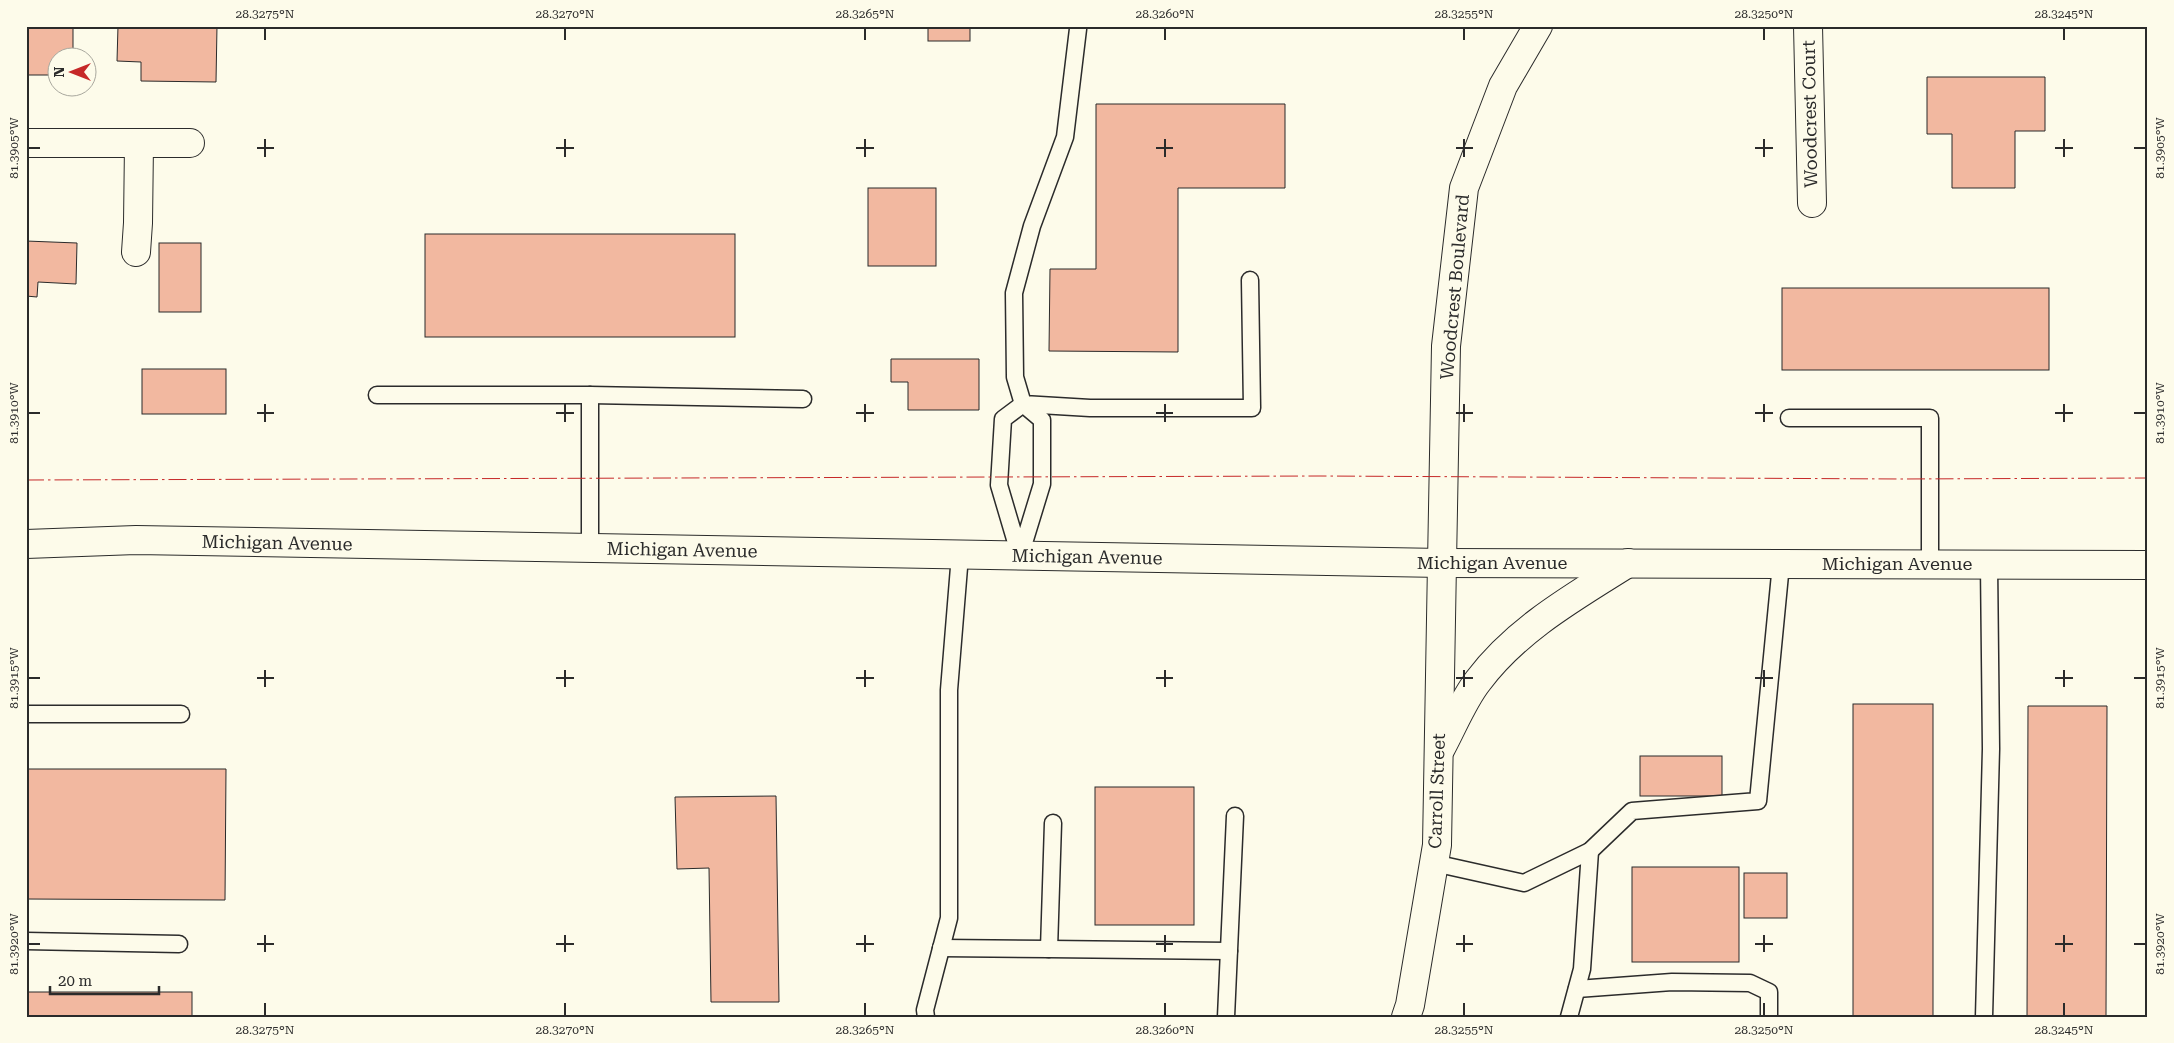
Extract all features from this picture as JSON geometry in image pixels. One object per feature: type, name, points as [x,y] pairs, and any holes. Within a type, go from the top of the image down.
[{"type":"main road","name":"Woodcrest Boulevard","points":[[1442,563],[1446,346],[1464,188],[1503,86],[1538,26]]},
{"type":"main road","name":"Woodcrest Court","points":[[1808,26],[1812,202]]},
{"type":"main road","points":[[26,143],[190,143]]},
{"type":"main road","points":[[136,252],[139,144]]},
{"type":"main road","name":"Michigan Avenue","points":[[26,544],[136,540],[1442,563],[2148,565]]},
{"type":"main road","name":"Carroll Street","points":[[1406,1017],[1410,1005],[1437,846],[1442,563]]},
{"type":"main road","points":[[1439,751],[1478,681],[1517,638],[1562,605],[1628,563]]},
{"type":"lane","points":[[1020,556],[1042,484],[1042,420],[1022,404],[1015,376],[1014,293],[1032,226],[1064,137],[1078,29]]},
{"type":"lane","points":[[1020,556],[999,485],[1003,420],[1022,404],[1090,408],[1252,408],[1250,280]]},
{"type":"lane","points":[[377,395],[590,395],[803,399]]},
{"type":"lane","points":[[590,395],[590,548]]},
{"type":"lane","points":[[1789,418],[1930,418],[1930,564]]},
{"type":"lane","points":[[926,1017],[925,1010],[949,918],[949,690],[960,555]]},
{"type":"lane","points":[[1434,863],[1524,883],[1590,851],[1632,811],[1758,801],[1781,564]]},
{"type":"lane","points":[[1984,1017],[1991,750],[1989,564]]},
{"type":"lane","points":[[26,714],[181,714]]},
{"type":"lane","points":[[1226,1017],[1235,816]]},
{"type":"lane","points":[[1049,950],[1052,823]]},
{"type":"lane","points":[[1569,1017],[1582,969],[1590,851]]},
{"type":"lane","points":[[26,941],[179,944]]},
{"type":"lane","points":[[941,948],[1229,951]]},
{"type":"lane","points":[[1577,989],[1672,982],[1750,983],[1769,992],[1769,1017]]},
{"type":"building","points":[[26,26],[73,26],[73,48],[48,48],[48,75],[26,75]]},
{"type":"building","points":[[118,26],[217,26],[216,82],[141,81],[141,62],[117,61]]},
{"type":"building","points":[[928,26],[970,26],[970,41],[928,41]]},
{"type":"building","points":[[1927,77],[2045,77],[2045,131],[2015,131],[2015,188],[1952,188],[1952,134],[1927,134]]},
{"type":"building","points":[[1096,104],[1285,104],[1285,188],[1178,188],[1178,352],[1049,351],[1050,269],[1096,269]]},
{"type":"building","points":[[868,188],[936,188],[936,266],[868,266]]},
{"type":"building","points":[[425,234],[735,234],[735,337],[425,337]]},
{"type":"building","points":[[26,241],[77,243],[76,284],[38,282],[37,297],[26,296]]},
{"type":"building","points":[[159,243],[201,243],[201,312],[159,312]]},
{"type":"building","points":[[1782,288],[2049,288],[2049,370],[1782,370]]},
{"type":"building","points":[[891,359],[979,359],[979,410],[908,410],[908,382],[891,382]]},
{"type":"building","points":[[142,369],[226,369],[226,414],[142,414]]},
{"type":"building","points":[[1853,704],[1933,704],[1933,1017],[1853,1017]]},
{"type":"building","points":[[2028,706],[2107,706],[2106,1017],[2027,1017]]},
{"type":"building","points":[[1640,756],[1722,756],[1722,796],[1640,796]]},
{"type":"building","points":[[26,769],[226,769],[225,900],[26,899]]},
{"type":"building","points":[[1095,787],[1194,787],[1194,925],[1095,925]]},
{"type":"building","points":[[776,796],[779,1002],[711,1002],[709,868],[677,869],[675,797]]},
{"type":"building","points":[[1632,867],[1739,867],[1739,962],[1632,962]]},
{"type":"building","points":[[1744,873],[1787,873],[1787,918],[1744,918]]},
{"type":"building","points":[[26,992],[192,992],[192,1017],[26,1017]]},
{"type":"power","points":[[26,480],[1320,476],[1901,479],[2148,478]]}]
